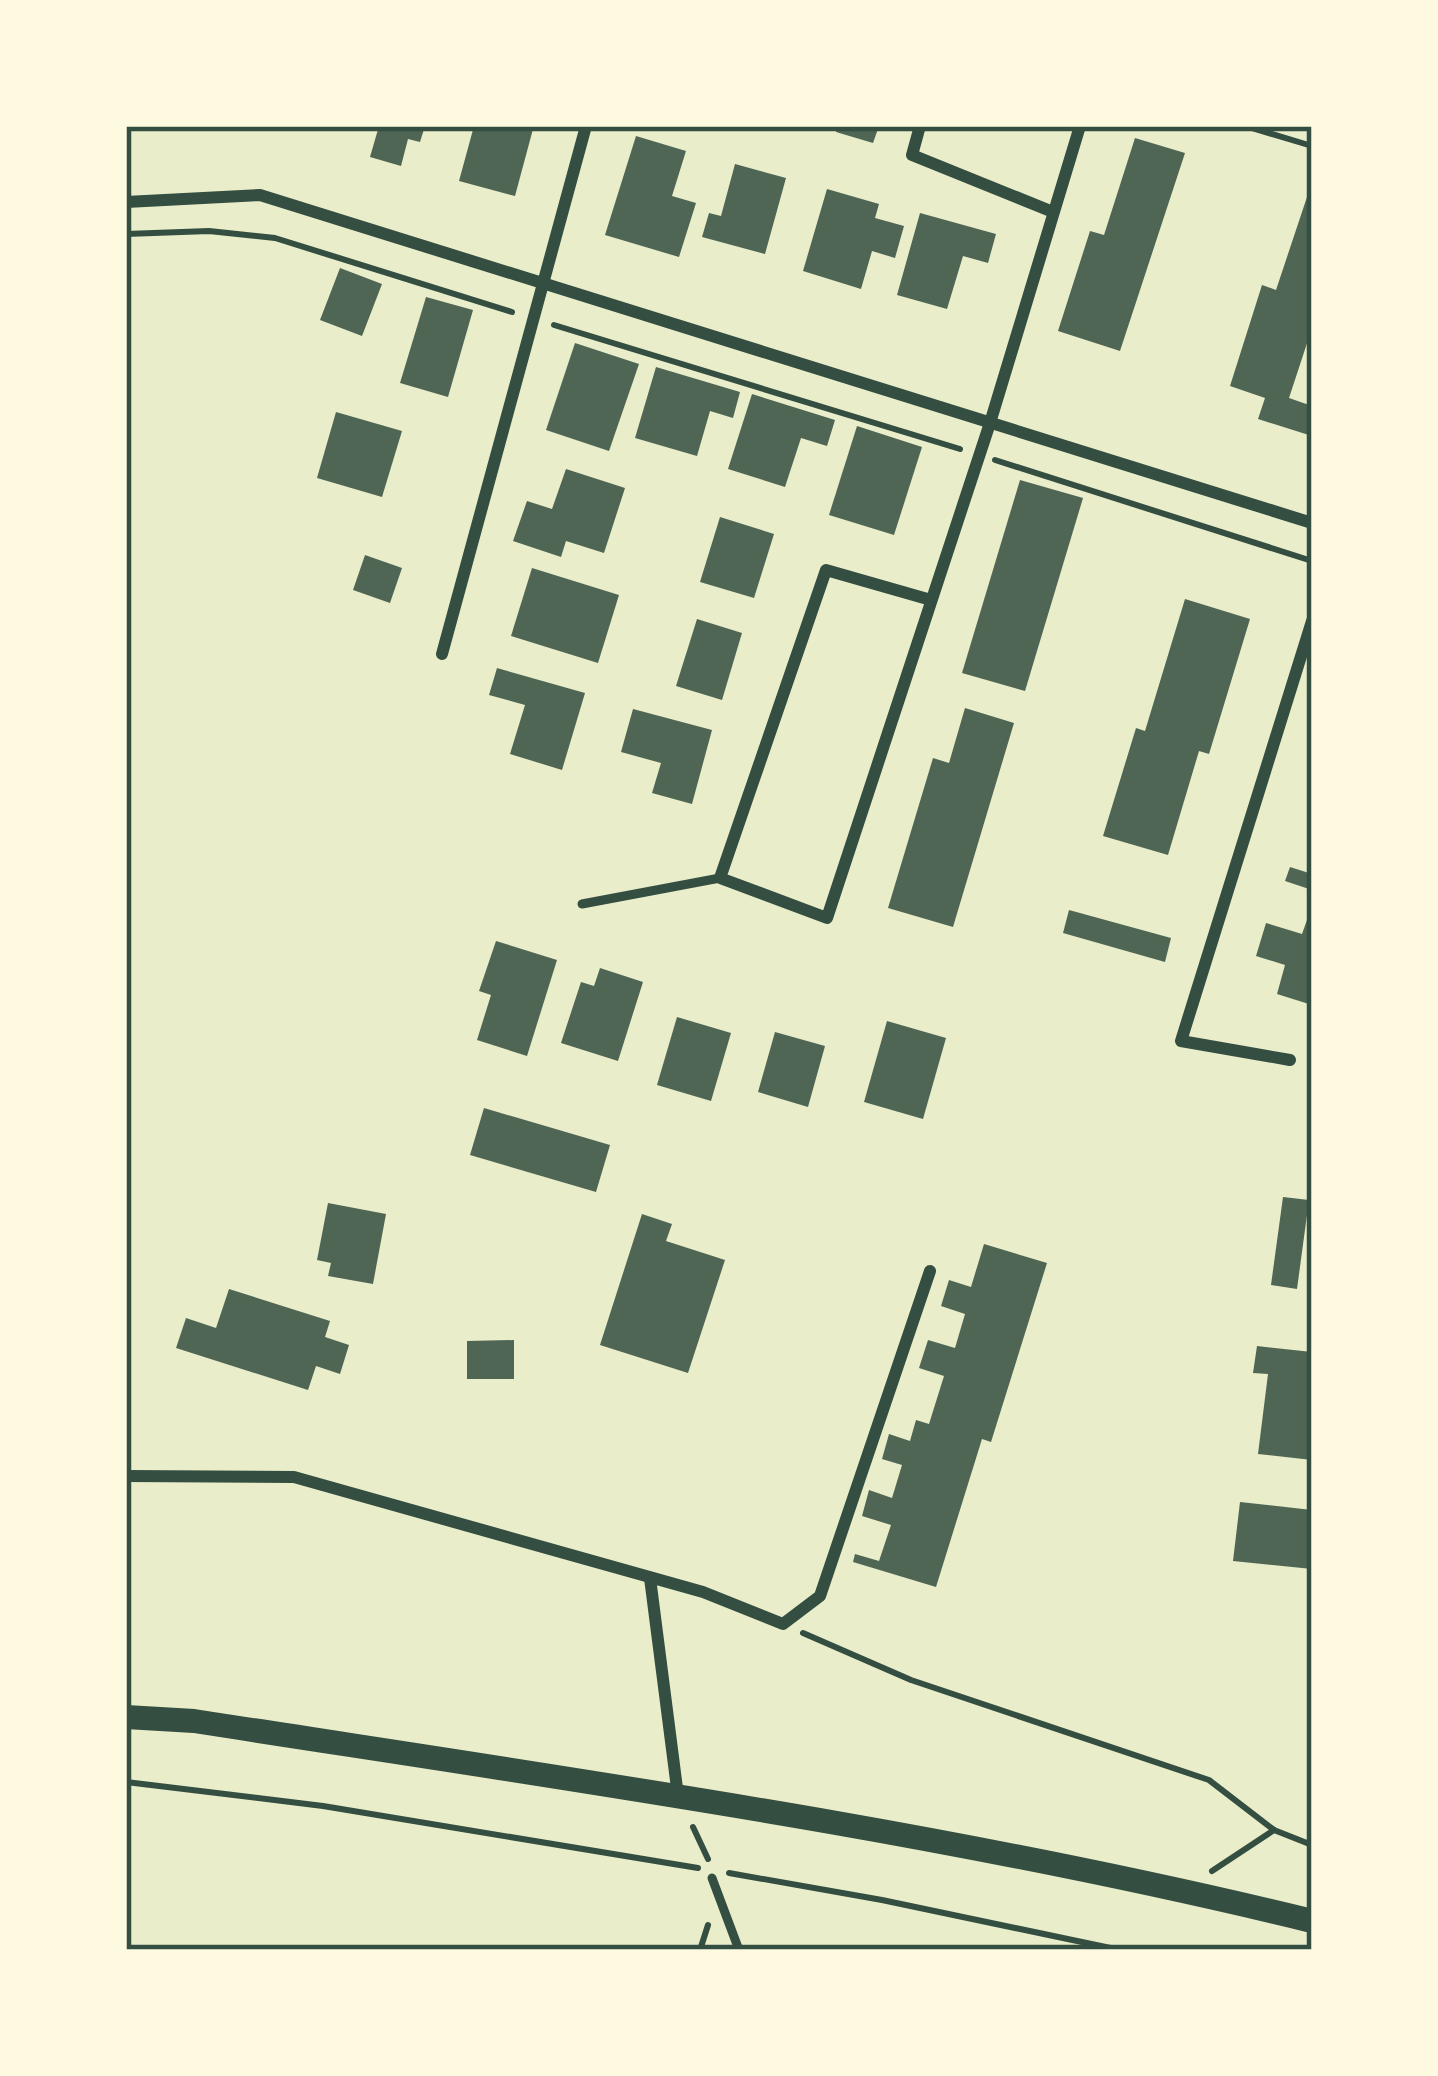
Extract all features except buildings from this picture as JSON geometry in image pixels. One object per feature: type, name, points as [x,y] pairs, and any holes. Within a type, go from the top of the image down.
[{"type":"main road","points":[[126,1717],[194,1721],[678,1796],[1183,1889],[1312,1921]]},
{"type":"street","points":[[442,654],[586,126]]},
{"type":"street","points":[[920,126],[912,154],[1053,212]]},
{"type":"street","points":[[931,600],[826,570],[720,878],[827,919],[991,423],[1080,126]]},
{"type":"street","points":[[126,202],[260,195],[1312,523]]},
{"type":"street","points":[[1290,1060],[1181,1041],[1312,621]]},
{"type":"street","points":[[126,1477],[294,1477],[703,1592],[783,1624],[820,1596],[929,1271]]},
{"type":"street","points":[[650,1578],[678,1796]]},
{"type":"lane","points":[[582,904],[720,878]]},
{"type":"lane","points":[[713,1874],[739,1950]]},
{"type":"path","points":[[1245,126],[1312,146]]},
{"type":"path","points":[[126,234],[209,230],[275,238],[1312,561]]},
{"type":"path","points":[[783,1624],[911,1680],[1209,1780],[1274,1830],[1312,1845]]},
{"type":"path","points":[[126,1782],[323,1806],[883,1900],[1120,1950]]},
{"type":"path","points":[[1183,1889],[1274,1830]]}]
